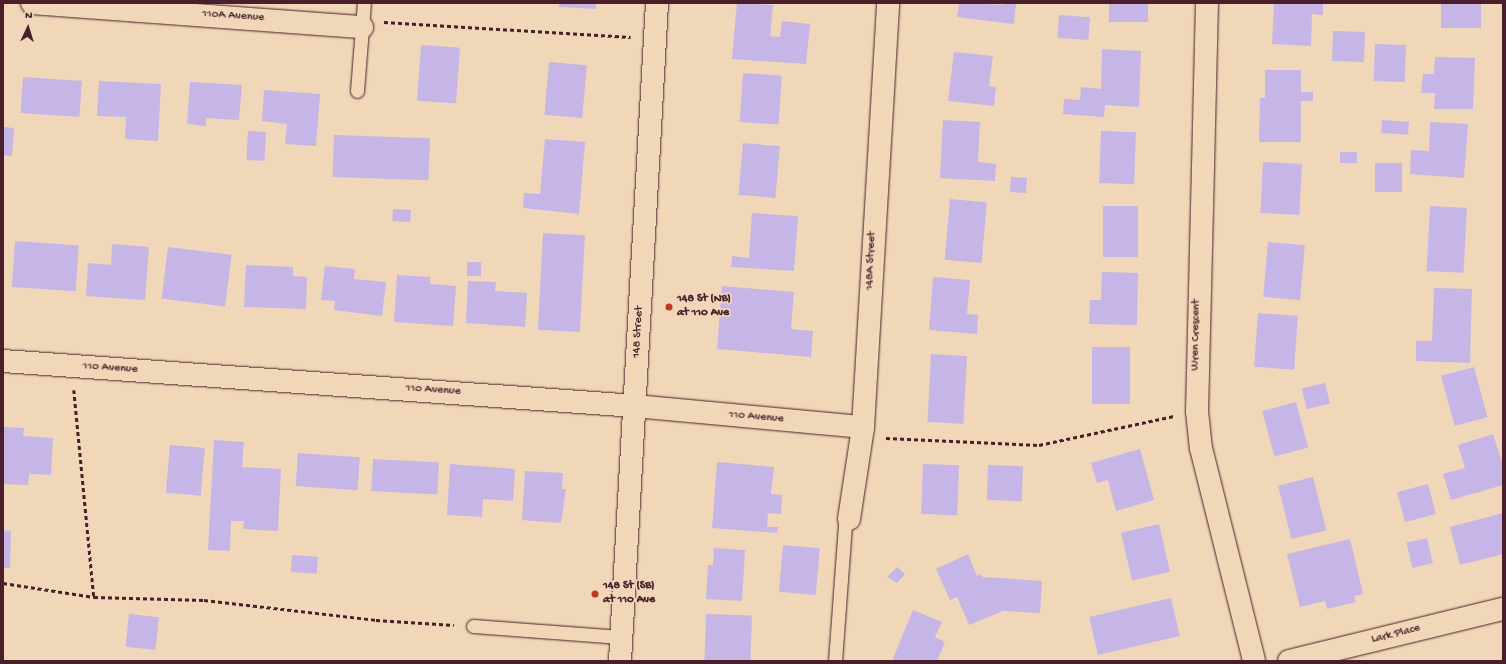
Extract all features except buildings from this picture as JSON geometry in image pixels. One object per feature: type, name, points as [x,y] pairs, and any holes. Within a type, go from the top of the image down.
[{"type":"street","name":"110A Avenue","points":[[32,3],[167,8],[362,27]]},
{"type":"street","name":"148 Street","points":[[620,661],[657,3]]},
{"type":"street","name":"148A Street","points":[[850,519],[871,432],[888,3]]},
{"type":"street","name":"Wren Crescent","points":[[1207,3],[1197,411],[1201,448],[1254,661]]},
{"type":"street","name":"110 Avenue","points":[[3,361],[635,406],[871,432]]},
{"type":"street","name":"Lark Place","points":[[1289,661],[1503,609]]},
{"type":"lane","points":[[357,91],[364,3]]},
{"type":"lane","points":[[835,661],[845,526],[850,519]]},
{"type":"lane","points":[[473,626],[621,637]]},
{"type":"path","points":[[362,27],[382,22],[634,37]]},
{"type":"path","points":[[74,388],[94,597]]},
{"type":"path","points":[[871,432],[1039,445],[1177,415]]},
{"type":"path","points":[[3,583],[94,597],[204,600],[376,620],[473,626]]},
{"type":"place","name":"148 St (NB) at 110 Ave","points":[[669,307]]},
{"type":"place","name":"148 St (SB) at 110 Ave","points":[[595,594]]}]
